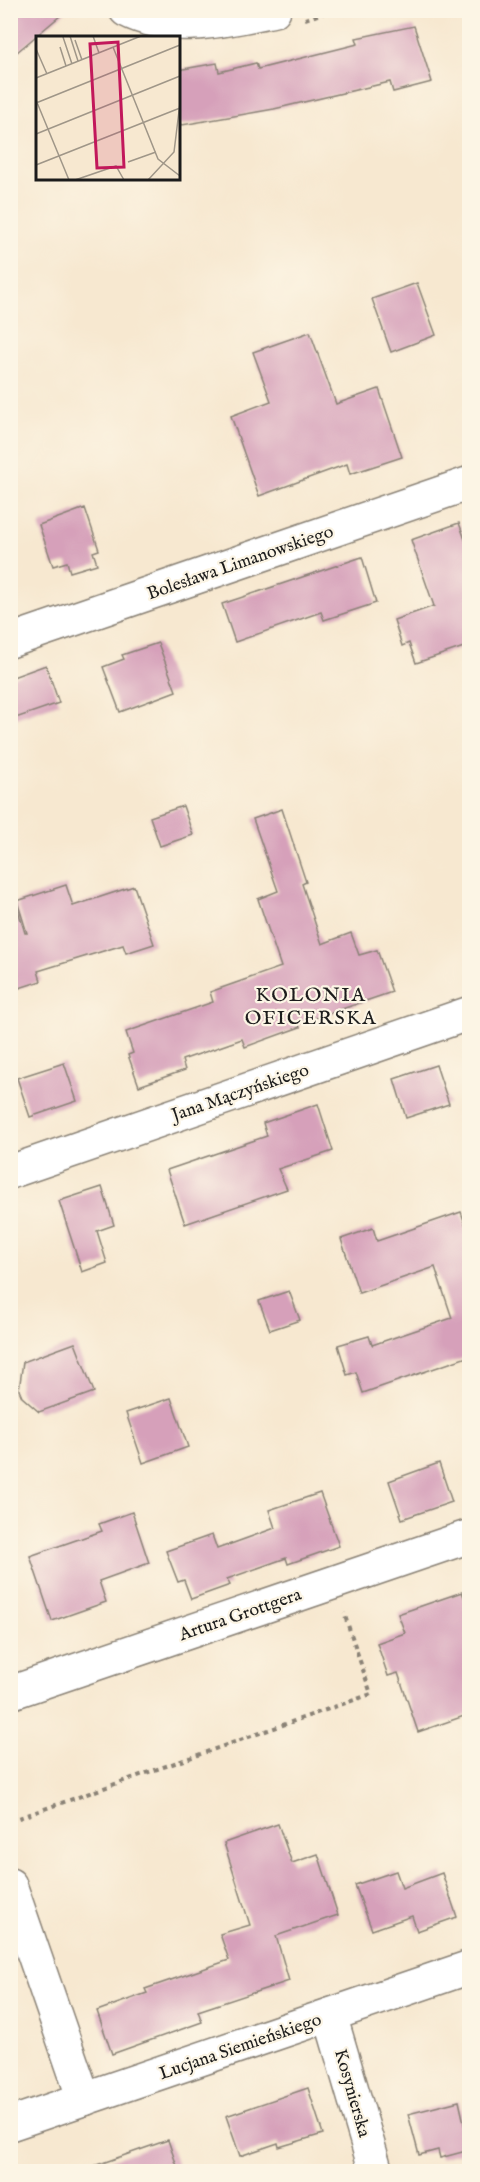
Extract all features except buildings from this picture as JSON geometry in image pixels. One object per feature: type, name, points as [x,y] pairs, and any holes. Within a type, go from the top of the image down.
[{"type":"street","points":[[126,10],[146,21],[207,24],[274,10]]},
{"type":"street","name":"Bolesława Limanowskiego","points":[[10,641],[470,483]]},
{"type":"street","name":"Jana Mączyńskiego","points":[[10,1172],[470,1012]]},
{"type":"street","name":"Artura Grottgera","points":[[10,1693],[470,1536]]},
{"type":"street","points":[[10,1885],[84,2099]]},
{"type":"street","name":"Lucjana Siemieńskiego","points":[[10,2124],[470,1967]]},
{"type":"street","name":"Kosynierska","points":[[330,2015],[376,2172]]},
{"type":"path","points":[[10,1821],[371,1694],[343,1609]]},
{"type":"district","name":"KOLONIA OFICERSKA","points":[[311,1006]]}]
